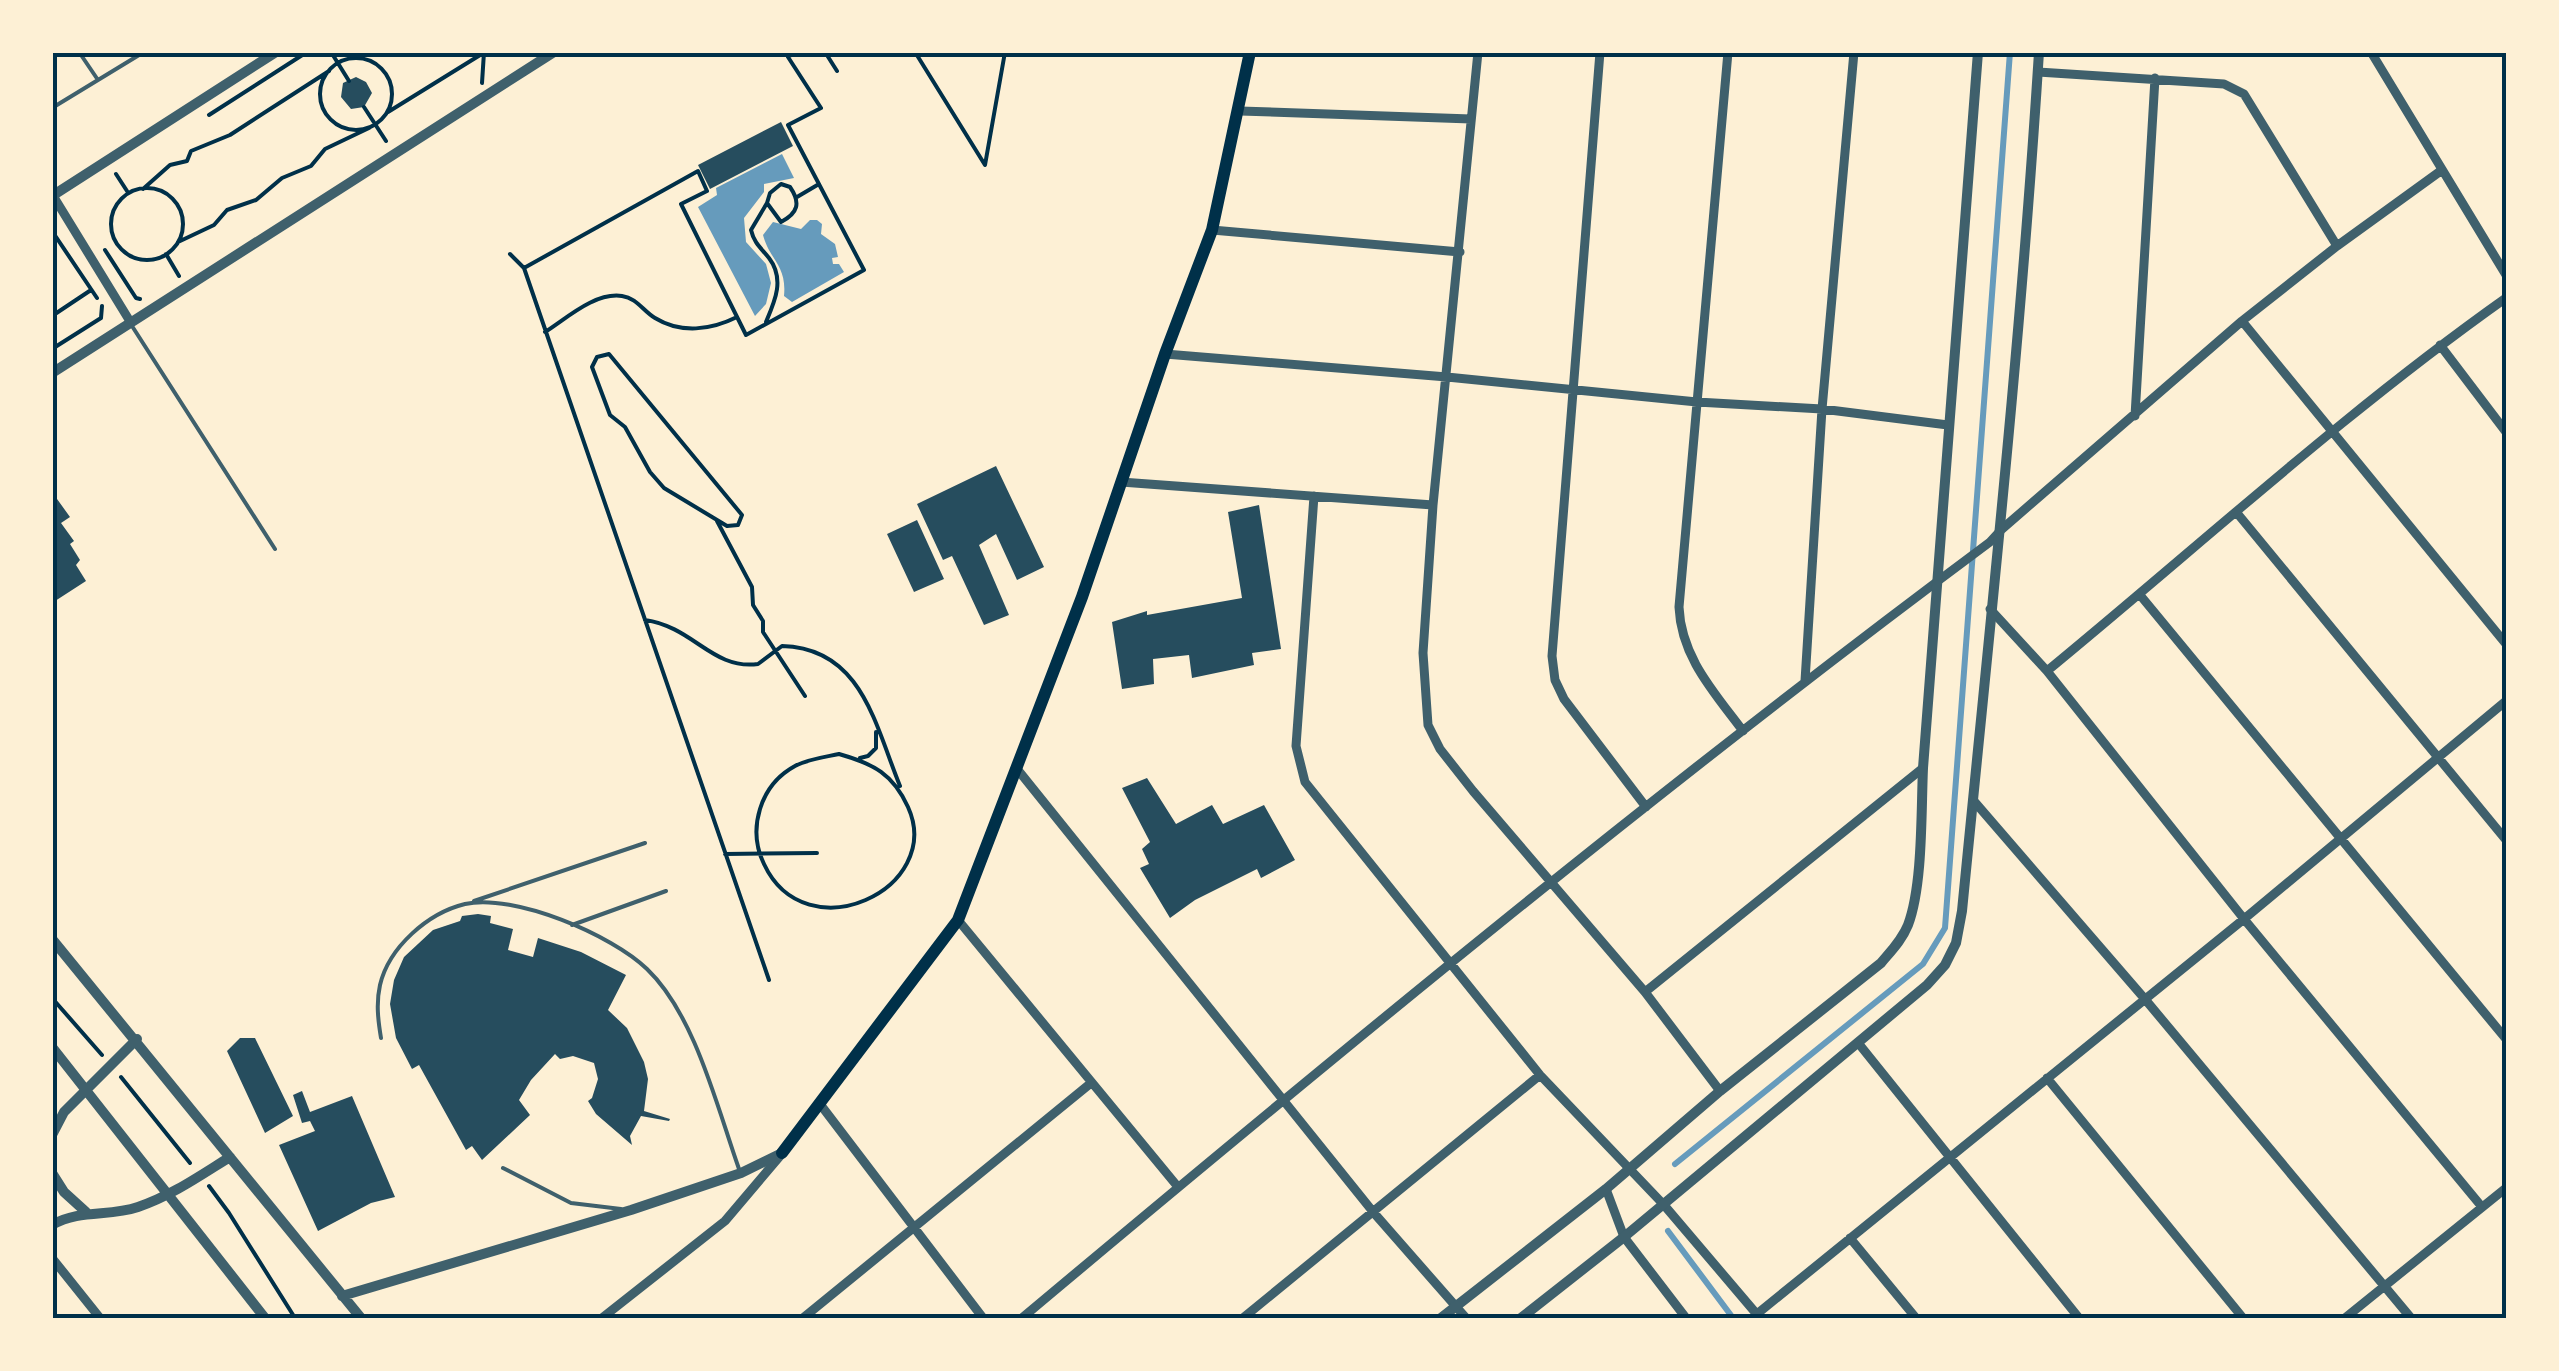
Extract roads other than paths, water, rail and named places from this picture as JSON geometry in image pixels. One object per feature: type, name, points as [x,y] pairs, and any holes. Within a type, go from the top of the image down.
[{"type":"main road","points":[[782,1153],[958,920],[1018,770],[1212,230],[1250,52]]},
{"type":"street","points":[[130,323],[53,195],[276,52]]},
{"type":"street","points":[[52,373],[554,52]]},
{"type":"street","points":[[1478,52],[1433,505],[1424,653],[1428,725],[1440,749],[1645,992],[1720,1091]]},
{"type":"street","points":[[1600,52],[1552,656],[1555,680],[1587,732],[1646,808]]},
{"type":"street","points":[[1728,52],[1680,628],[1693,663],[1742,731]]},
{"type":"street","points":[[1805,682],[1822,409],[1854,52]]},
{"type":"street","points":[[1442,1318],[1880,964],[1909,923],[1978,52]]},
{"type":"street","points":[[1521,1318],[1859,1044],[1927,985],[1945,965],[1956,942],[1990,609],[2002,529],[2039,52]]},
{"type":"street","points":[[2370,52],[2506,275]]},
{"type":"street","points":[[2038,72],[2224,84],[2244,94],[2337,246]]},
{"type":"street","points":[[2134,416],[2155,78]]},
{"type":"street","points":[[1240,111],[1471,119]]},
{"type":"street","points":[[1022,1318],[1550,884],[1990,542],[2242,321],[2442,170]]},
{"type":"street","points":[[1212,230],[1460,252]]},
{"type":"street","points":[[2046,670],[2332,431],[2506,298]]},
{"type":"street","points":[[2242,321],[2506,644]]},
{"type":"street","points":[[2440,346],[2506,432]]},
{"type":"street","points":[[1165,354],[1698,402],[1822,409],[1948,424]]},
{"type":"street","points":[[1121,482],[1433,505]]},
{"type":"street","points":[[1314,496],[1296,746],[1299,766],[1315,797],[1540,1075],[1664,1204],[1756,1317],[2506,701]]},
{"type":"street","points":[[2238,512],[2506,840]]},
{"type":"street","points":[[2140,595],[2506,1038]]},
{"type":"street","points":[[1990,609],[2046,670],[2244,919],[2482,1207]]},
{"type":"street","points":[[1645,992],[1923,768]]},
{"type":"street","points":[[1018,770],[1374,1212],[1466,1318]]},
{"type":"street","points":[[1973,800],[2411,1318]]},
{"type":"street","points":[[958,920],[1178,1187]]},
{"type":"street","points":[[52,939],[361,1318]]},
{"type":"street","points":[[52,1134],[64,1112],[137,1039]]},
{"type":"street","points":[[1859,1044],[2079,1318]]},
{"type":"street","points":[[52,1047],[265,1318]]},
{"type":"street","points":[[1243,1318],[1540,1075]]},
{"type":"street","points":[[2047,1078],[2243,1318]]},
{"type":"street","points":[[803,1318],[1091,1083]]},
{"type":"street","points":[[820,1104],[984,1318]]},
{"type":"street","points":[[342,1296],[631,1210],[741,1173],[782,1153]]},
{"type":"street","points":[[602,1318],[726,1220],[782,1153]]},
{"type":"street","points":[[52,1225],[86,1212],[136,1208],[230,1157]]},
{"type":"street","points":[[52,1173],[64,1192],[86,1212]]},
{"type":"street","points":[[2344,1318],[2506,1188]]},
{"type":"street","points":[[1606,1189],[1624,1237],[1686,1318]]},
{"type":"street","points":[[1850,1238],[1916,1318]]},
{"type":"street","points":[[52,1258],[100,1318]]},
{"type":"lane","points":[[79,52],[98,80]]},
{"type":"lane","points":[[52,108],[144,52]]},
{"type":"lane","points":[[130,323],[275,549]]},
{"type":"lane","points":[[381,1038],[377,1010],[380,982],[394,955],[422,925],[445,910],[645,843]]},
{"type":"lane","points":[[572,925],[666,890]]},
{"type":"lane","points":[[468,903],[504,905],[572,925],[622,950],[648,970],[672,1001],[692,1042],[741,1173]]},
{"type":"lane","points":[[502,1168],[570,1203],[631,1210]]},
{"type":"water","points":[[782,154],[794,178],[764,184],[764,192],[744,218],[746,242],[766,264],[771,283],[766,304],[755,316],[698,207],[717,195],[716,188]]},
{"type":"water","points":[[810,220],[822,224],[821,234],[835,244],[838,257],[832,258],[833,264],[839,264],[844,272],[792,302],[784,296],[781,270],[763,235],[773,222],[801,229]]},
{"type":"waterway","points":[[1675,1164],[1923,964],[1945,928],[2010,52]]},
{"type":"waterway","points":[[1668,1231],[1733,1318]]}]
